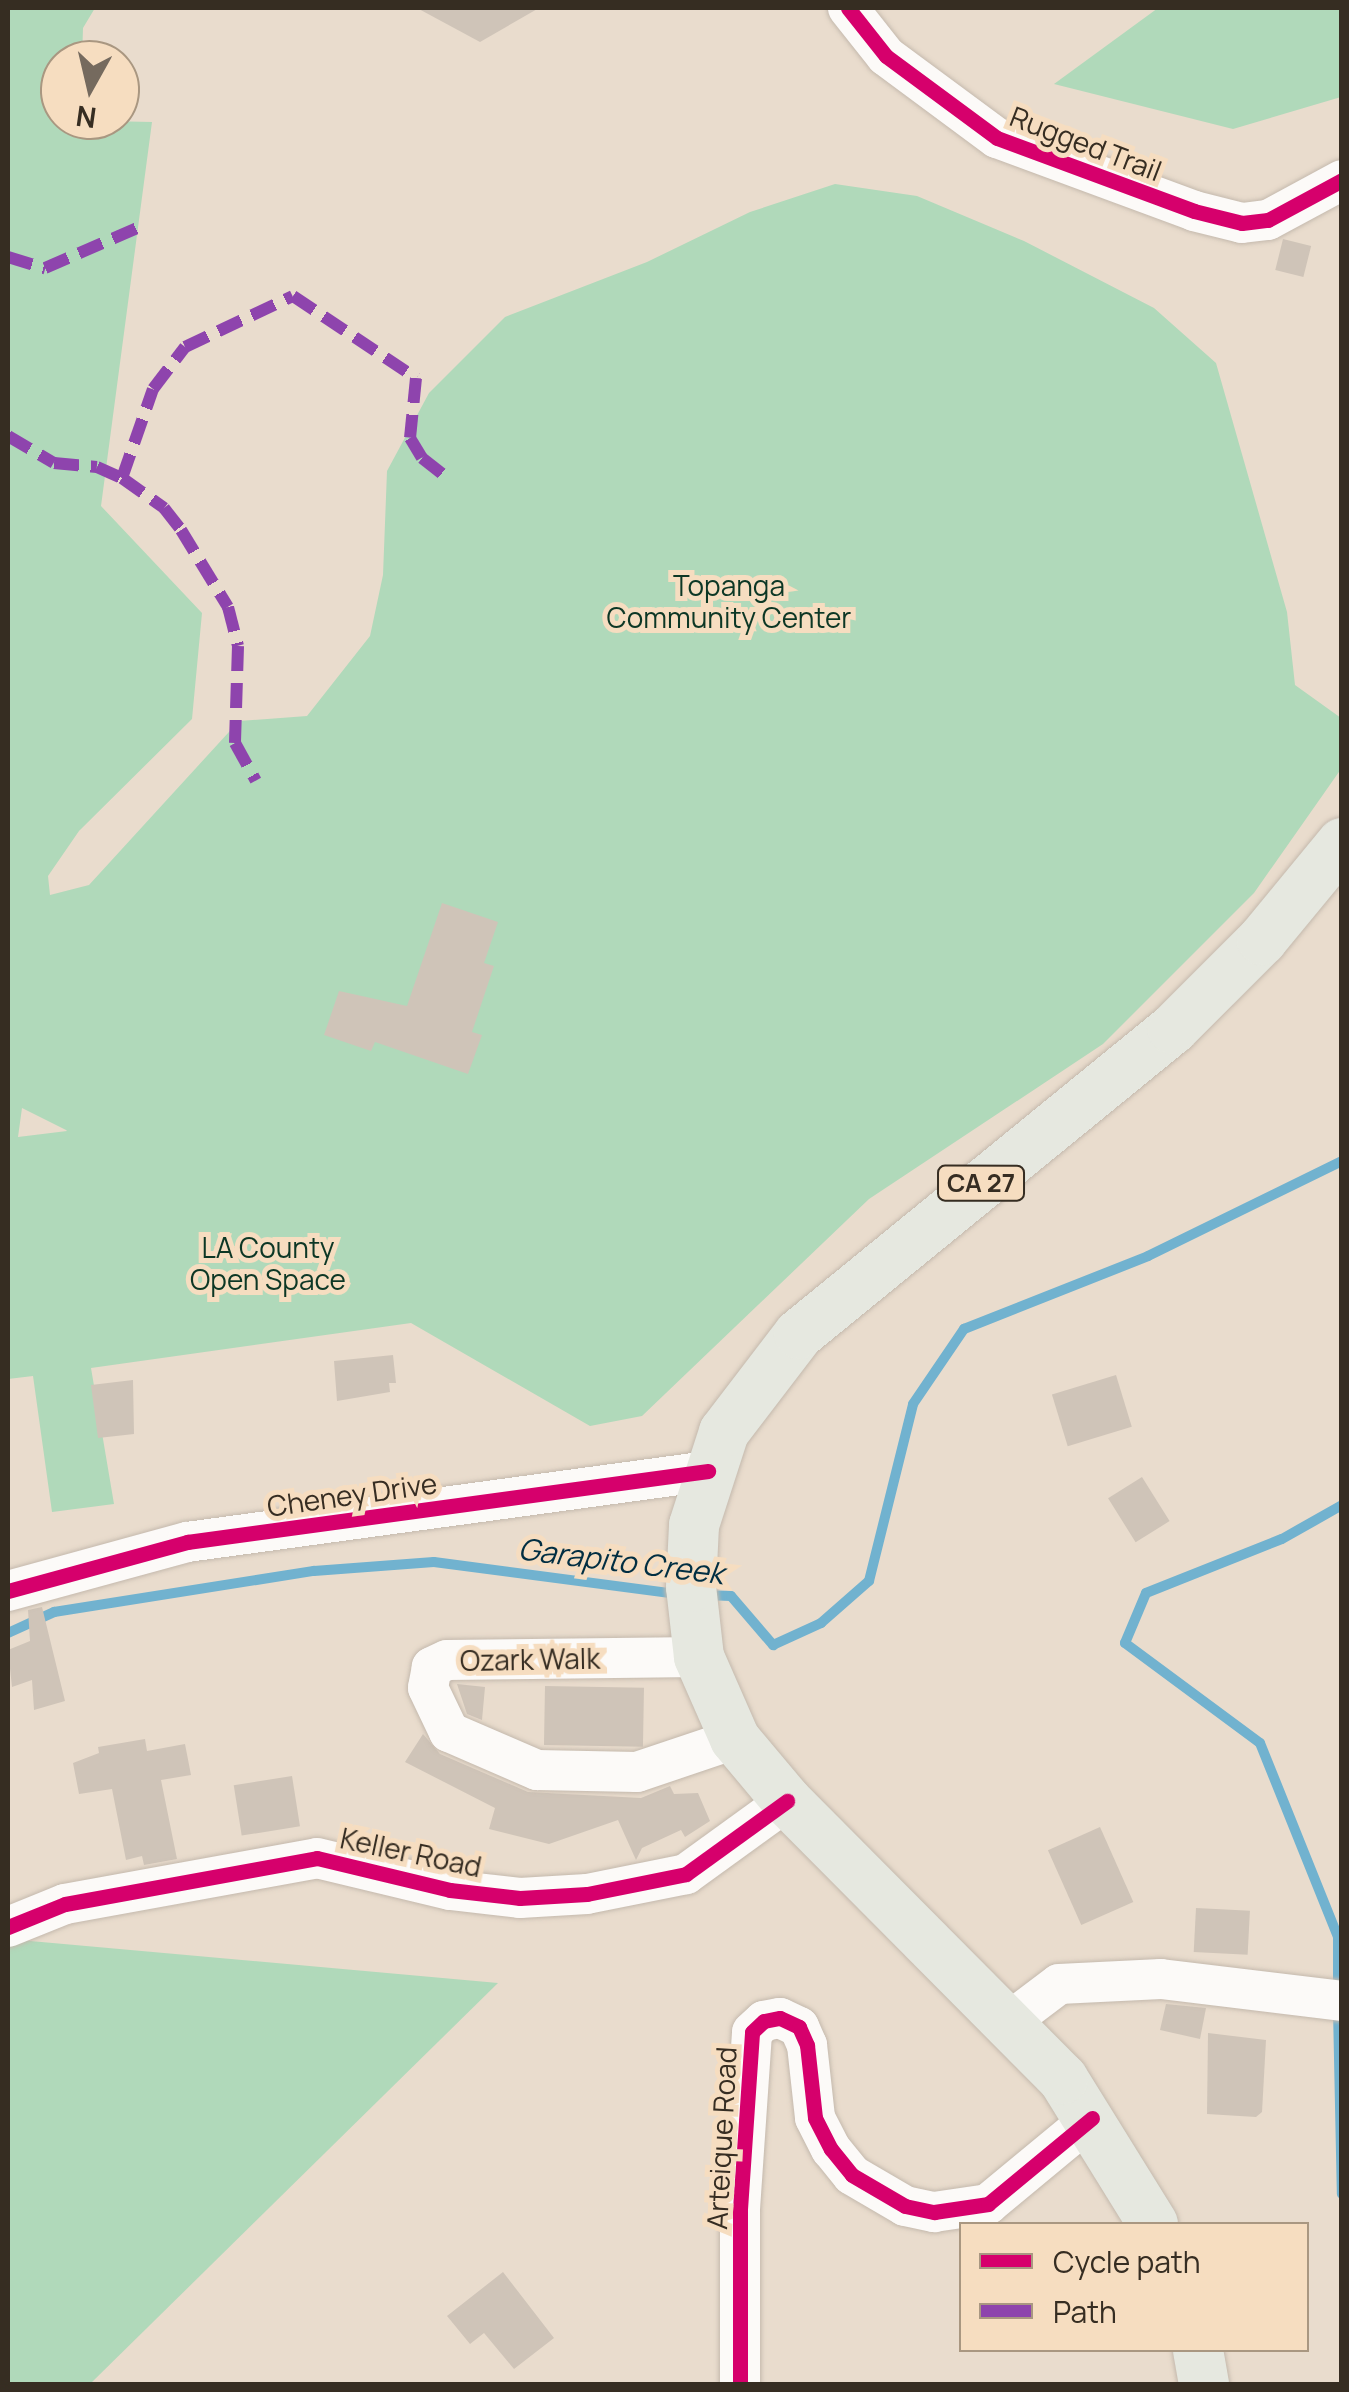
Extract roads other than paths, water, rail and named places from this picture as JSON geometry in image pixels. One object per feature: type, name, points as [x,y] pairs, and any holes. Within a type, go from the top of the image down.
[{"type":"main road","name":"CA 27","points":[[1152,2222],[1092,2118],[1010,2021],[786,1801],[734,1739],[697,1645],[692,1565],[708,1472],[752,1392],[823,1310],[1173,1029],[1262,940],[1342,843]]},
{"type":"main road","points":[[1198,2352],[1204,2384]]},
{"type":"street","name":"Rugged Trail","points":[[848,8],[886,56],[997,138],[1194,211],[1242,223],[1268,220],[1342,180]]},
{"type":"street","name":"Cheney Drive","points":[[8,1591],[187,1542],[708,1472]]},
{"type":"street","name":"Ozark Walk","points":[[697,1645],[447,1660],[432,1667],[428,1688],[449,1732],[536,1770],[637,1772],[734,1739]]},
{"type":"street","name":"Keller Road","points":[[8,1928],[65,1904],[317,1858],[450,1890],[520,1898],[632,1887],[686,1874],[786,1801]]},
{"type":"street","points":[[1010,2021],[1059,1984],[1162,1979],[1342,2001]]},
{"type":"street","name":"Arteique Road","points":[[740,2384],[744,2150],[752,2032],[764,2021],[780,2018],[799,2027],[822,2135],[852,2175],[904,2206],[949,2211],[988,2204],[1092,2118]]},
{"type":"waterway","name":"Garapito Creek","points":[[703,1595],[731,1596],[773,1645],[821,1623],[869,1581],[913,1404],[964,1329],[1148,1256],[1342,1161]]},
{"type":"waterway","points":[[1338,1993],[1338,1937],[1260,1743],[1125,1643],[1146,1593],[1282,1539],[1342,1505]]},
{"type":"waterway","name":"Garapito Creek","points":[[8,1633],[54,1612],[314,1571],[434,1562],[676,1594]]},
{"type":"waterway","points":[[1338,2010],[1342,2194]]},
{"type":"park label","name":"Topanga Community Center","points":[[729,601]]},
{"type":"park label","name":"LA County Open Space","points":[[268,1263]]}]
